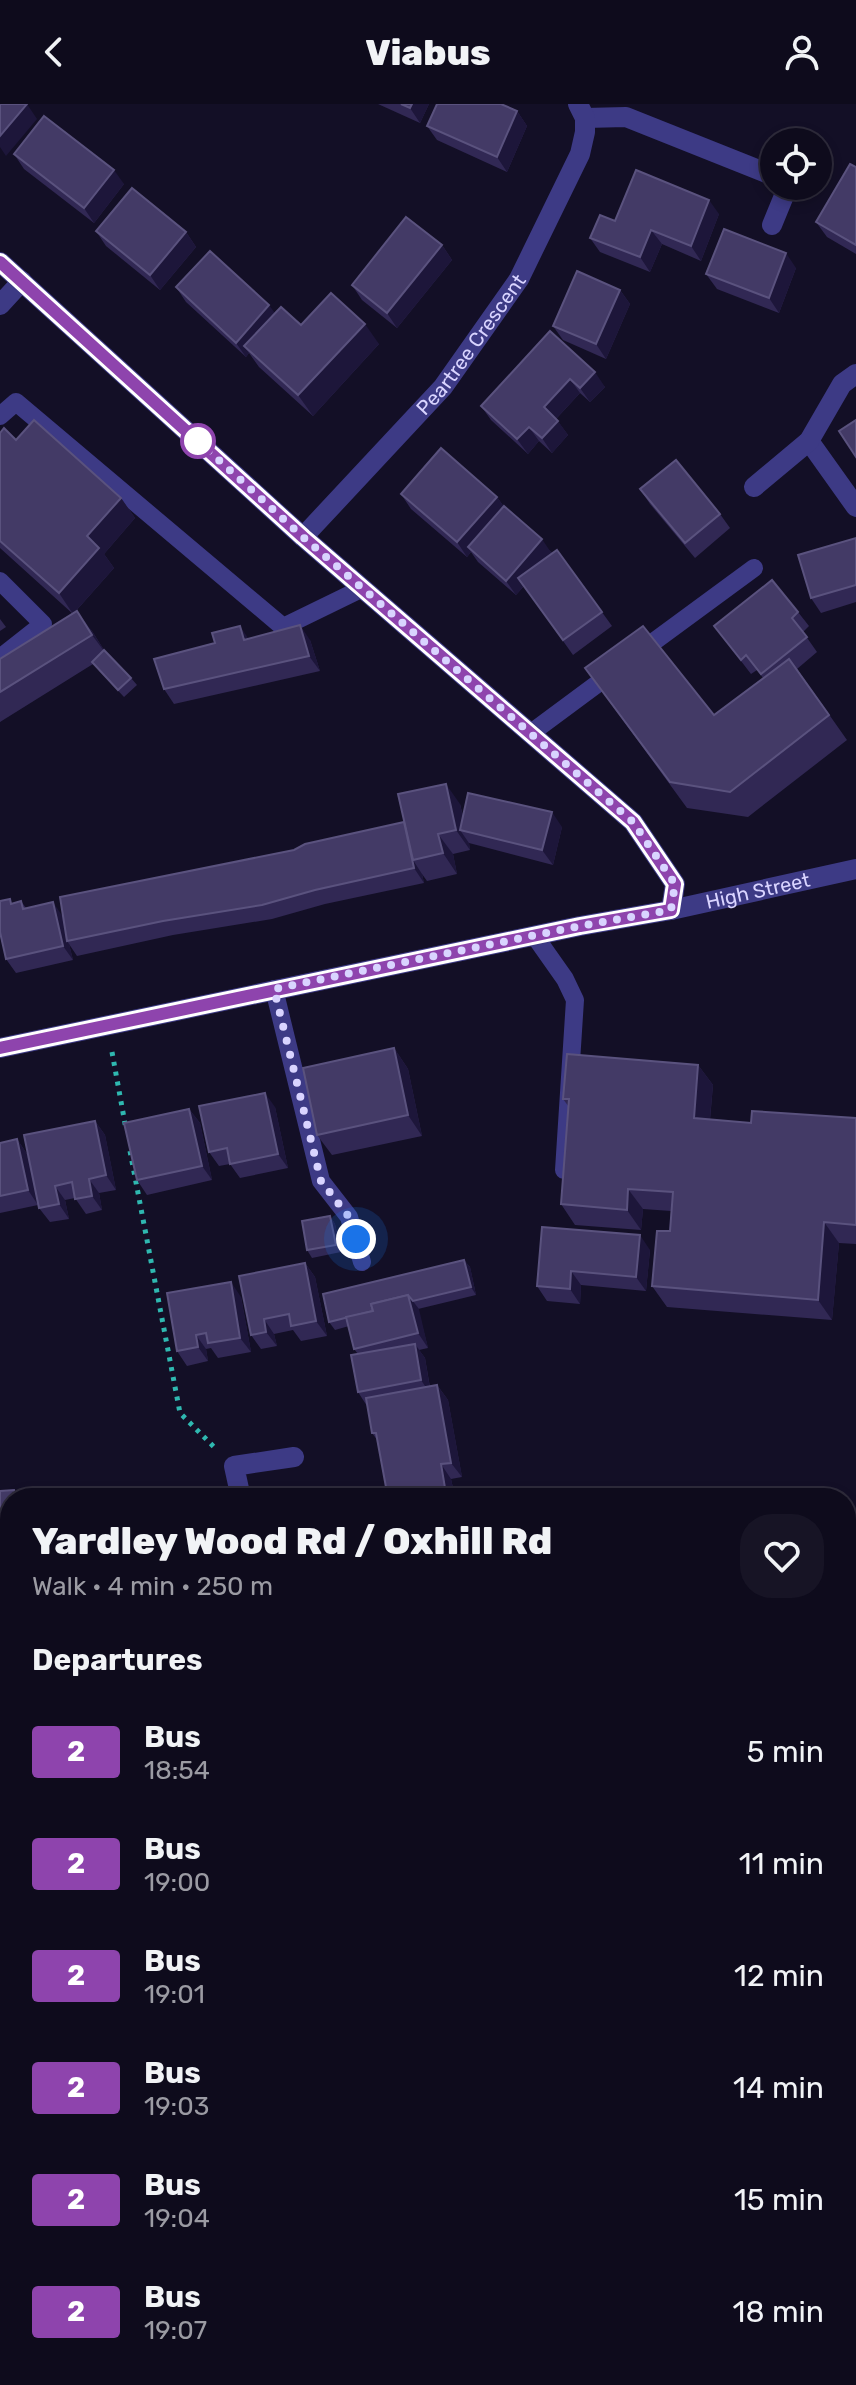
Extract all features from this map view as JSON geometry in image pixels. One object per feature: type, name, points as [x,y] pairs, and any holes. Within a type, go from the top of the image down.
[{"type":"street","name":"Peartree Crescent","points":[[303,537],[443,387],[519,279],[580,154],[585,132],[582,111],[626,117],[760,170]]},
{"type":"street","points":[[772,225],[782,200]]},
{"type":"street","points":[[0,262],[303,537],[633,822],[675,884],[671,910]]},
{"type":"street","points":[[0,305],[22,281]]},
{"type":"street","points":[[754,487],[809,441],[842,384],[856,374]]},
{"type":"street","points":[[809,441],[856,507]]},
{"type":"street","name":"High Street","points":[[0,1048],[856,869]]},
{"type":"street","points":[[239,1488],[234,1466],[294,1457]]},
{"type":"lane","points":[[0,416],[16,402],[283,627],[363,588]]},
{"type":"lane","points":[[531,733],[754,568]]},
{"type":"lane","points":[[0,581],[43,624],[0,658]]},
{"type":"lane","points":[[534,935],[565,979],[575,1000],[564,1170]]},
{"type":"lane","points":[[274,989],[321,1181],[349,1217],[362,1262]]},
{"type":"path","points":[[106,1025],[127,1133]]},
{"type":"path","points":[[130,1149],[180,1413],[234,1466]]},
{"type":"building","points":[[0,104],[27,104],[0,136]]},
{"type":"building","points":[[437,104],[501,104],[517,111],[497,157],[427,126]]},
{"type":"building","points":[[44,116],[114,170],[84,208],[14,154]]},
{"type":"building","points":[[850,164],[856,167],[856,245],[816,222],[829,200],[832,200]]},
{"type":"building","points":[[636,170],[709,200],[691,246],[651,230],[640,257],[590,238],[600,215],[615,221]]},
{"type":"building","points":[[132,188],[186,232],[150,275],[96,231]]},
{"type":"building","points":[[406,217],[442,245],[387,313],[352,285]]},
{"type":"building","points":[[724,229],[786,253],[769,298],[706,274]]},
{"type":"building","points":[[210,251],[269,305],[236,343],[176,287]]},
{"type":"building","points":[[577,271],[620,290],[596,344],[553,326]]},
{"type":"building","points":[[331,293],[365,324],[298,395],[244,346],[281,307],[301,325]]},
{"type":"building","points":[[550,331],[595,372],[580,388],[570,379],[544,407],[558,421],[542,438],[529,427],[517,439],[481,406]]},
{"type":"building","points":[[34,420],[121,498],[87,536],[99,548],[59,593],[0,541],[0,433],[4,428],[16,440]]},
{"type":"building","points":[[856,420],[856,457],[839,431]]},
{"type":"building","points":[[441,448],[497,497],[457,542],[401,494]]},
{"type":"building","points":[[676,460],[720,514],[685,543],[640,489]]},
{"type":"building","points":[[504,506],[542,539],[506,581],[468,547]]},
{"type":"building","points":[[856,538],[856,585],[811,598],[798,555]]},
{"type":"building","points":[[557,550],[602,612],[563,640],[518,578]]},
{"type":"building","points":[[772,580],[798,612],[792,618],[807,637],[761,674],[746,655],[741,660],[714,626]]},
{"type":"building","points":[[77,611],[92,635],[0,692],[0,659]]},
{"type":"building","points":[[300,625],[309,656],[164,689],[154,659],[215,643],[212,633],[240,626],[244,640]]},
{"type":"building","points":[[643,626],[714,715],[789,659],[829,715],[730,792],[670,782],[585,668]]},
{"type":"building","points":[[104,650],[131,678],[118,690],[92,662]]},
{"type":"building","points":[[446,784],[456,830],[438,834],[443,853],[413,860],[398,794]]},
{"type":"building","points":[[468,793],[552,812],[542,850],[460,830]]},
{"type":"building","points":[[404,822],[414,868],[262,905],[67,941],[60,897],[294,850],[305,844]]},
{"type":"building","points":[[10,899],[11,904],[21,901],[23,909],[53,902],[63,946],[6,959],[0,932],[0,901]]},
{"type":"building","points":[[394,1048],[408,1115],[317,1135],[303,1068]]},
{"type":"building","points":[[567,1054],[698,1065],[694,1118],[751,1123],[752,1111],[856,1118],[856,1225],[824,1222],[818,1300],[652,1286],[657,1231],[670,1231],[673,1192],[628,1189],[627,1210],[561,1204],[569,1099],[563,1099]]},
{"type":"building","points":[[265,1093],[278,1154],[230,1164],[227,1148],[209,1152],[199,1106]]},
{"type":"building","points":[[189,1109],[202,1166],[137,1180],[124,1123]]},
{"type":"building","points":[[95,1121],[106,1175],[89,1179],[92,1196],[75,1199],[72,1182],[55,1186],[59,1204],[39,1208],[24,1135]]},
{"type":"building","points":[[17,1139],[28,1190],[0,1196],[0,1143]]},
{"type":"building","points":[[330,1216],[336,1245],[307,1250],[302,1221]]},
{"type":"building","points":[[542,1227],[640,1235],[636,1277],[571,1271],[570,1289],[537,1286]]},
{"type":"building","points":[[464,1260],[471,1287],[413,1301],[408,1295],[371,1304],[373,1311],[329,1322],[323,1294]]},
{"type":"building","points":[[305,1263],[316,1321],[291,1326],[289,1314],[264,1319],[266,1332],[251,1335],[239,1276]]},
{"type":"building","points":[[231,1282],[240,1338],[208,1343],[206,1333],[196,1335],[198,1347],[177,1351],[167,1293]]},
{"type":"building","points":[[408,1295],[418,1333],[354,1349],[346,1317],[373,1311],[371,1304]]},
{"type":"building","points":[[415,1344],[421,1380],[358,1392],[351,1355]]},
{"type":"building","points":[[437,1385],[451,1463],[441,1464],[445,1488],[386,1488],[366,1398]]},
{"type":"bus line","name":"2","points":[[0,262],[303,537],[633,822],[675,884],[671,910],[580,926],[0,1048]]},
{"type":"route","points":[[198,441],[303,537],[633,822],[675,884],[671,910],[274,989],[321,1181],[349,1217],[356,1239]]}]
